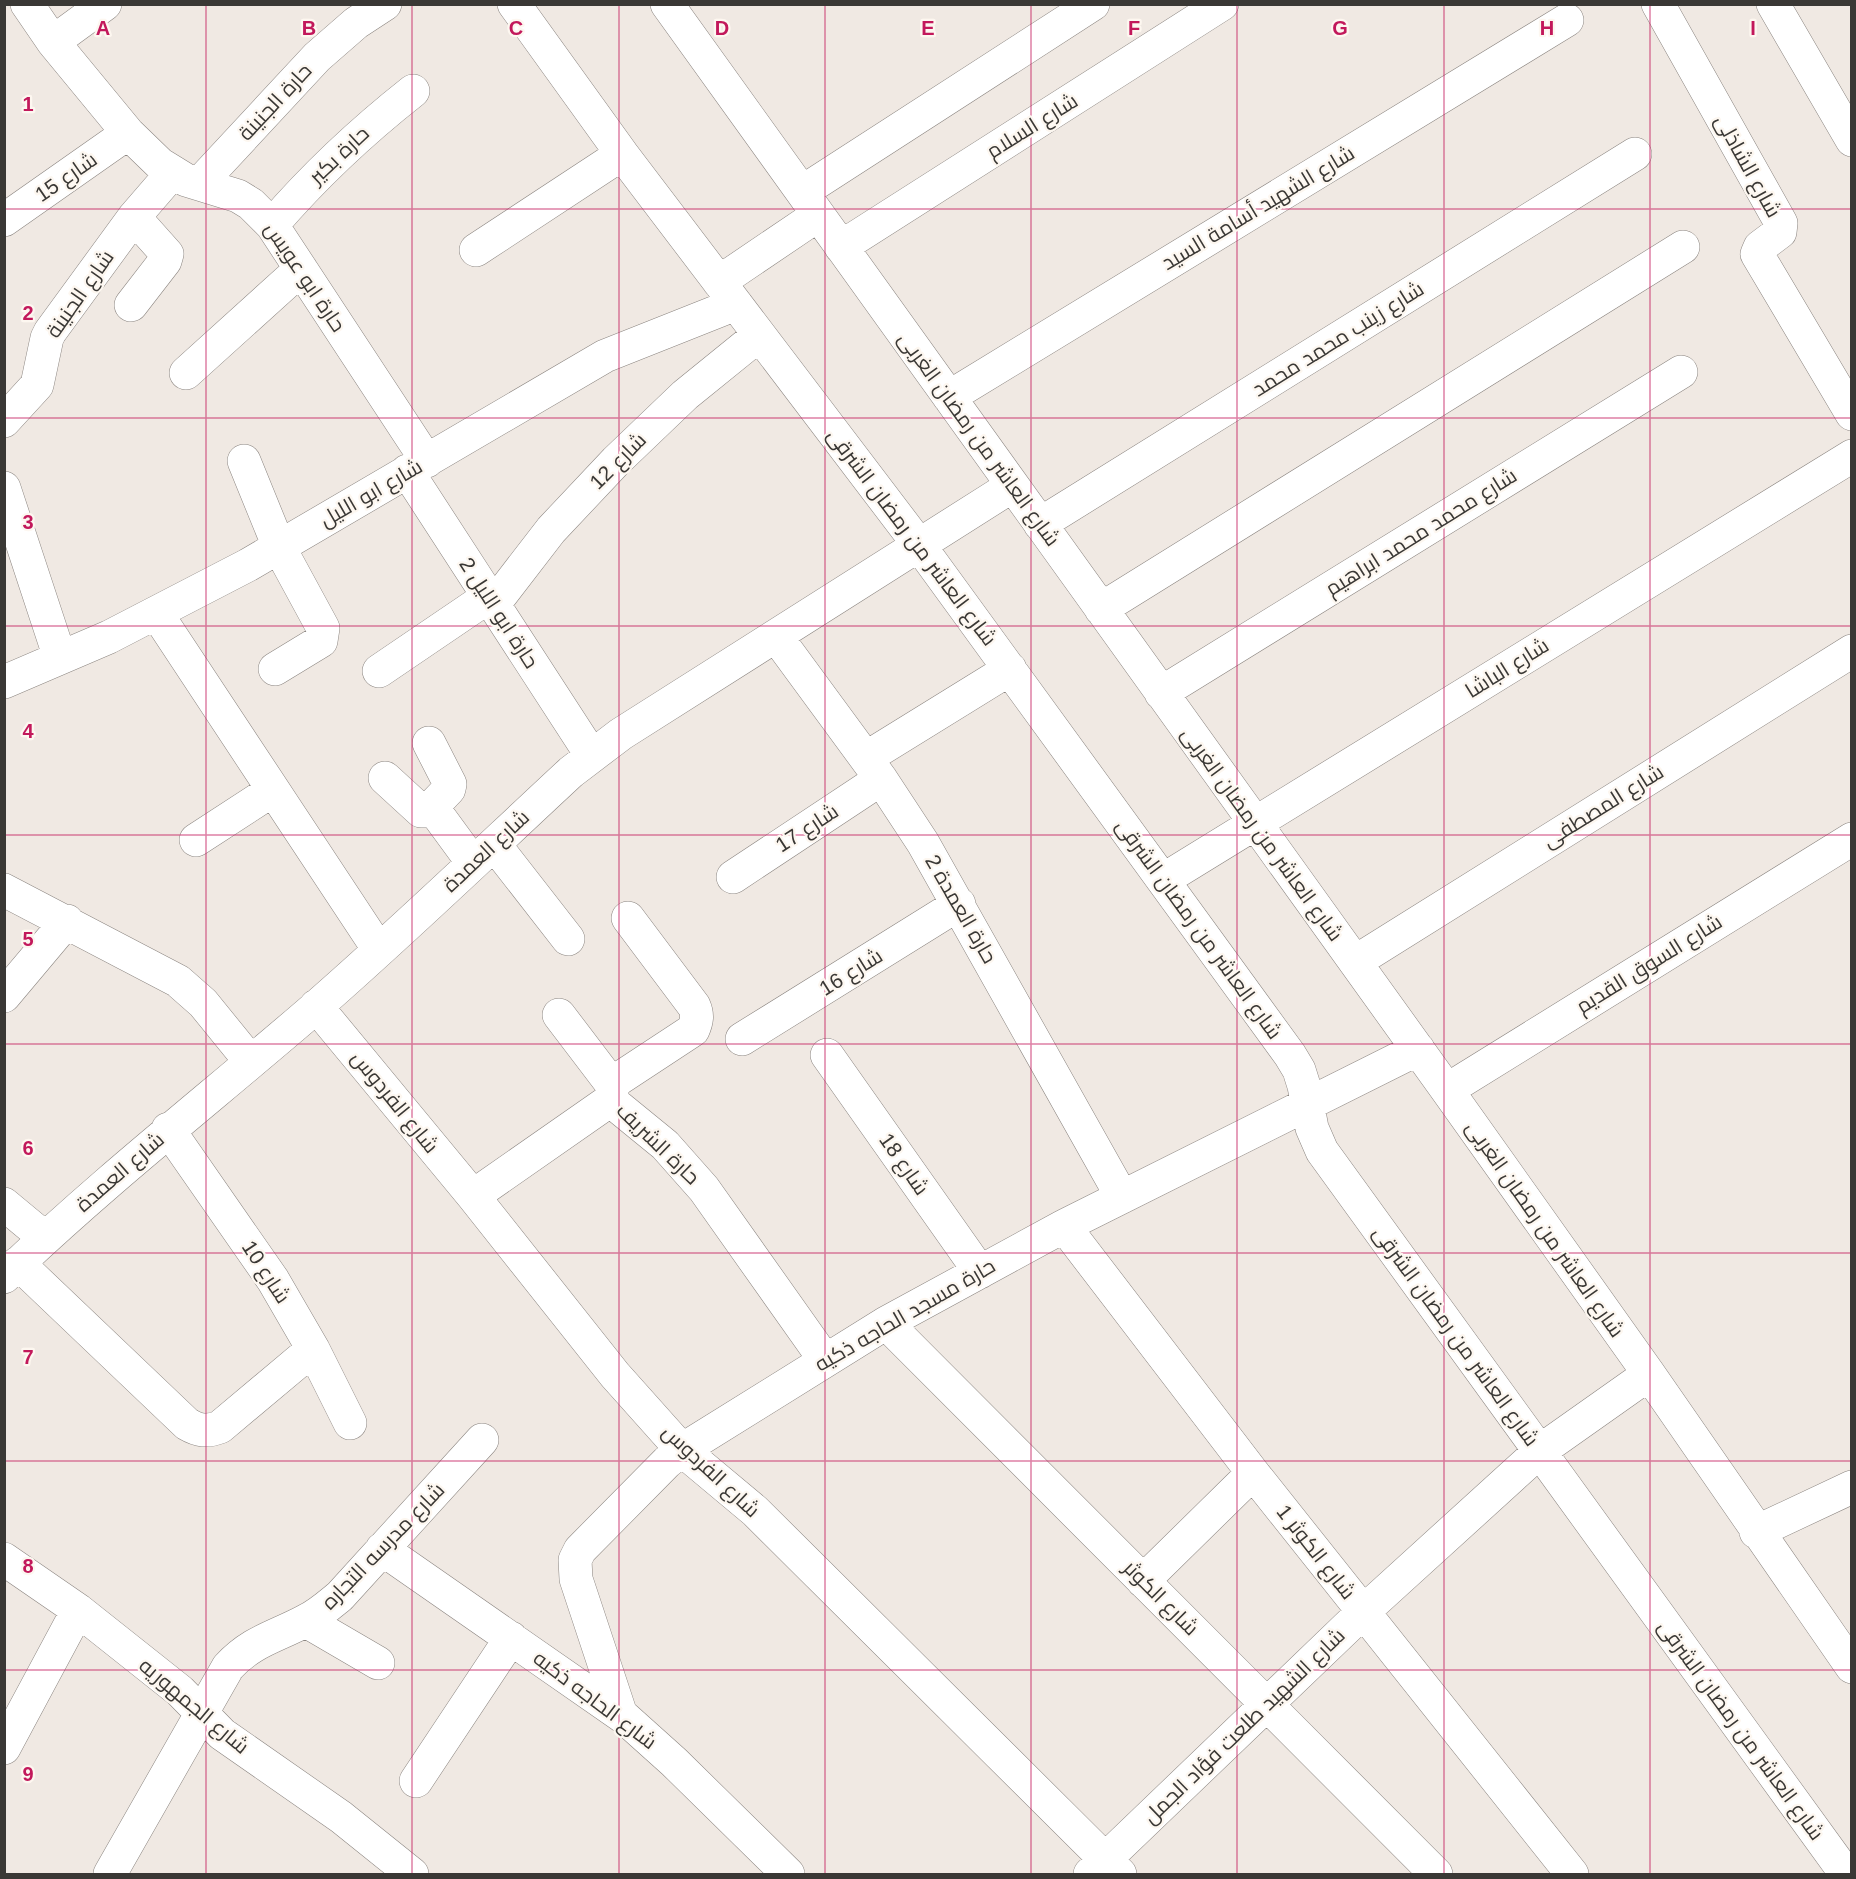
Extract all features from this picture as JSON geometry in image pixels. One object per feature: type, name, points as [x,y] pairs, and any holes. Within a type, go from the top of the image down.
[{"type":"street","points":[[53,42],[105,4]]},
{"type":"street","name":"حارة الجنينة","points":[[186,179],[317,57],[356,23],[385,4]]},
{"type":"street","name":"شارع العاشر من رمضان الشرقى","points":[[514,4],[622,154],[919,545],[1290,1055],[1299,1070],[1312,1128],[1322,1151],[1847,1873]]},
{"type":"street","name":"شارع العاشر من رمضان الغربى","points":[[667,4],[1418,1049],[1649,1374],[1851,1667]]},
{"type":"street","points":[[810,204],[1093,4]]},
{"type":"street","name":"شارع السلام","points":[[841,247],[1222,4]]},
{"type":"street","name":"شارع الشاذلى","points":[[1658,4],[1781,223],[1780,231],[1760,247],[1757,254],[1851,414]]},
{"type":"street","points":[[1773,4],[1851,140]]},
{"type":"street","name":"حارة ابو عويس","points":[[13,9],[53,42],[128,133],[186,179],[238,196],[262,213],[301,269],[417,466]]},
{"type":"street","name":"شارع الشهيد أسامة السيد","points":[[949,397],[1567,20]]},
{"type":"street","name":"حارة بكير","points":[[272,225],[303,188],[338,153],[413,91]]},
{"type":"street","name":"شارع 15","points":[[4,220],[128,133]]},
{"type":"street","points":[[476,250],[622,154]]},
{"type":"street","name":"شارع زينب محمد محمد","points":[[1040,524],[1635,154]]},
{"type":"street","name":"شارع الجنينة","points":[[4,421],[37,385],[50,333],[134,217],[186,179]]},
{"type":"street","name":"شارع ابو الليل","points":[[4,682],[157,614],[248,566],[604,356],[727,293],[810,204]]},
{"type":"street","points":[[131,305],[165,261],[167,254],[134,217]]},
{"type":"street","points":[[1101,609],[1683,247]]},
{"type":"street","points":[[186,373],[301,269]]},
{"type":"street","name":"شارع 12","points":[[379,671],[491,601],[551,530],[616,460],[685,395],[759,335]]},
{"type":"street","name":"شارع محمد محمد ابراهيم","points":[[1161,693],[1681,372]]},
{"type":"street","name":"شارع الباشا","points":[[1163,880],[1851,456]]},
{"type":"street","points":[[244,461],[279,547],[324,633],[321,641],[275,669]]},
{"type":"street","name":"حارة ابو الليل 2","points":[[417,466],[491,601],[591,756]]},
{"type":"street","name":"شارع العمدة","points":[[11,1270],[168,1129],[251,1062],[379,951],[591,756],[621,734],[1012,486]]},
{"type":"street","points":[[4,488],[60,658]]},
{"type":"street","points":[[157,614],[379,951]]},
{"type":"street","name":"حارة العمدة 2","points":[[776,636],[874,769],[923,843],[1122,1197]]},
{"type":"street","name":"شارع المصطفى","points":[[1355,962],[1851,651]]},
{"type":"street","name":"شارع 17","points":[[733,877],[1010,669]]},
{"type":"street","points":[[385,778],[421,811],[428,811],[449,789],[450,784],[429,743]]},
{"type":"street","points":[[196,840],[273,790]]},
{"type":"street","points":[[432,807],[484,853],[568,939]]},
{"type":"street","name":"شارع السوق القديم","points":[[1447,1090],[1851,839]]},
{"type":"street","points":[[4,891],[68,921],[178,981],[203,1003],[251,1062]]},
{"type":"street","name":"شارع 16","points":[[742,1039],[959,904]]},
{"type":"street","name":"حارة الشريف","points":[[628,918],[694,1006],[697,1022],[693,1030],[617,1080],[612,1092],[616,1105],[665,1145],[704,1189],[825,1360]]},
{"type":"street","points":[[4,996],[68,921]]},
{"type":"street","name":"شارع الفردوس","points":[[316,1006],[615,1375],[682,1450],[755,1511],[1105,1870]]},
{"type":"street","points":[[472,1196],[612,1092],[559,1015]]},
{"type":"street","name":"حارة مسجد الحاجه ذكيه","points":[[621,1715],[576,1579],[575,1560],[580,1550],[667,1462],[682,1450],[886,1323],[1064,1226],[1418,1049]]},
{"type":"street","name":"شارع 18","points":[[827,1055],[980,1272]]},
{"type":"street","name":"شارع 10","points":[[168,1129],[273,1280],[313,1349],[350,1423]]},
{"type":"street","points":[[4,1204],[45,1238]]},
{"type":"street","name":"شارع الكوثر 1","points":[[1064,1226],[1253,1473],[1572,1875]]},
{"type":"street","points":[[11,1270],[187,1424],[197,1430],[209,1431],[220,1427],[313,1349]]},
{"type":"street","name":"شارع الكوثر","points":[[886,1323],[1436,1875]]},
{"type":"street","name":"شارع الشهيد طلعت فؤاد الجمل","points":[[1105,1870],[1267,1704],[1363,1612],[1540,1451],[1649,1374]]},
{"type":"street","name":"شارع مدرسه التجاره","points":[[110,1875],[228,1667],[254,1645],[306,1621],[324,1610],[340,1596],[482,1440]]},
{"type":"street","points":[[1143,1581],[1253,1473]]},
{"type":"street","points":[[1756,1532],[1851,1487]]},
{"type":"street","name":"شارع الحاجه ذكيه","points":[[382,1549],[621,1715],[674,1762],[788,1875]]},
{"type":"street","name":"شارع الجمهوريه","points":[[4,1559],[78,1610],[180,1692],[222,1734],[341,1817],[412,1875]]},
{"type":"street","points":[[4,1748],[78,1610]]},
{"type":"street","points":[[306,1621],[378,1663]]},
{"type":"street","points":[[416,1781],[511,1638]]}]
